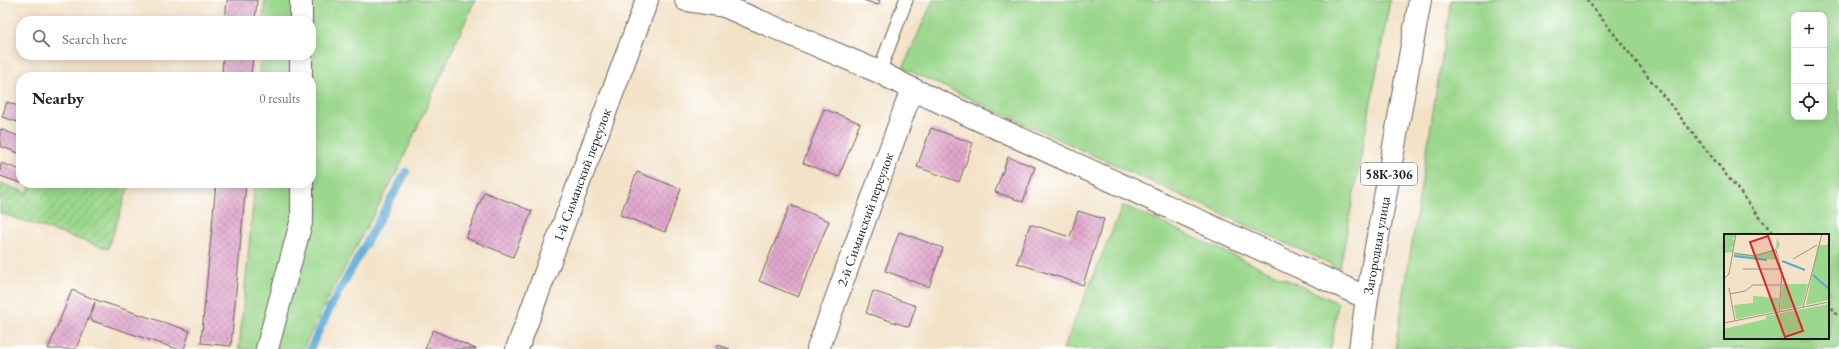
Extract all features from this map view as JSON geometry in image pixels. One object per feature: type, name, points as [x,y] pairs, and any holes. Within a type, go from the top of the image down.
[{"type":"main road","points":[[301,0],[301,16]]},
{"type":"main road","name":"1-й Симанский переулок","points":[[517,349],[647,0]]},
{"type":"main road","points":[[686,0],[724,6],[879,72],[912,89],[1367,298]]},
{"type":"main road","name":"Загородная улица","points":[[1360,349],[1367,298],[1420,0]]},
{"type":"main road","points":[[301,60],[301,72]]},
{"type":"main road","name":"2-й Симанский переулок","points":[[818,349],[912,89]]},
{"type":"main road","points":[[267,349],[302,219],[302,188]]},
{"type":"lane","points":[[879,72],[906,0]]},
{"type":"path","points":[[1587,0],[1773,234]]},
{"type":"path","points":[[1829,304],[1839,317]]},
{"type":"green space","points":[[265,0],[297,0],[297,16],[263,16]]},
{"type":"green space","points":[[307,0],[475,0],[398,170],[326,302],[303,349],[273,349],[310,188],[316,188],[316,72],[311,72],[311,60],[316,60],[316,16],[310,16]]},
{"type":"green space","points":[[933,0],[1390,0],[1340,268],[903,68]]},
{"type":"green space","points":[[1451,0],[1839,0],[1839,349],[1395,349]]},
{"type":"green space","points":[[260,60],[298,60],[298,72],[259,72]]},
{"type":"green space","points":[[0,183],[28,193],[30,188],[128,188],[108,249],[0,213]]},
{"type":"green space","points":[[255,188],[298,188],[298,218],[264,349],[239,349]]},
{"type":"green space","points":[[1123,205],[1338,303],[1331,349],[1063,349]]},
{"type":"building","points":[[227,0],[257,0],[255,16],[225,16]]},
{"type":"building","points":[[863,0],[880,0],[878,5]]},
{"type":"building","points":[[223,60],[253,60],[251,72],[222,72]]},
{"type":"building","points":[[7,102],[16,105],[16,121],[2,117]]},
{"type":"building","points":[[824,109],[860,123],[839,177],[803,163]]},
{"type":"building","points":[[931,128],[973,143],[959,182],[917,167]]},
{"type":"building","points":[[0,129],[16,135],[16,152],[0,146]]},
{"type":"building","points":[[1008,157],[1035,167],[1023,202],[995,192]]},
{"type":"building","points":[[1,163],[16,168],[16,181],[0,176]]},
{"type":"building","points":[[637,172],[681,189],[665,232],[620,215]]},
{"type":"building","points":[[216,188],[246,188],[231,346],[201,343]]},
{"type":"building","points":[[484,192],[532,211],[513,257],[466,238]]},
{"type":"building","points":[[790,205],[829,221],[798,297],[759,281]]},
{"type":"building","points":[[1078,211],[1104,219],[1083,285],[1017,263],[1030,224],[1070,237]]},
{"type":"building","points":[[899,232],[943,248],[929,287],[885,271]]},
{"type":"building","points":[[72,290],[96,300],[190,331],[184,349],[177,349],[90,320],[95,302],[76,349],[48,349]]},
{"type":"building","points":[[873,291],[916,306],[909,327],[866,313]]},
{"type":"building","points":[[433,330],[476,349],[425,349]]},
{"type":"building","points":[[718,345],[730,349],[717,349]]},
{"type":"waterway","points":[[310,349],[332,304],[406,172]]}]
